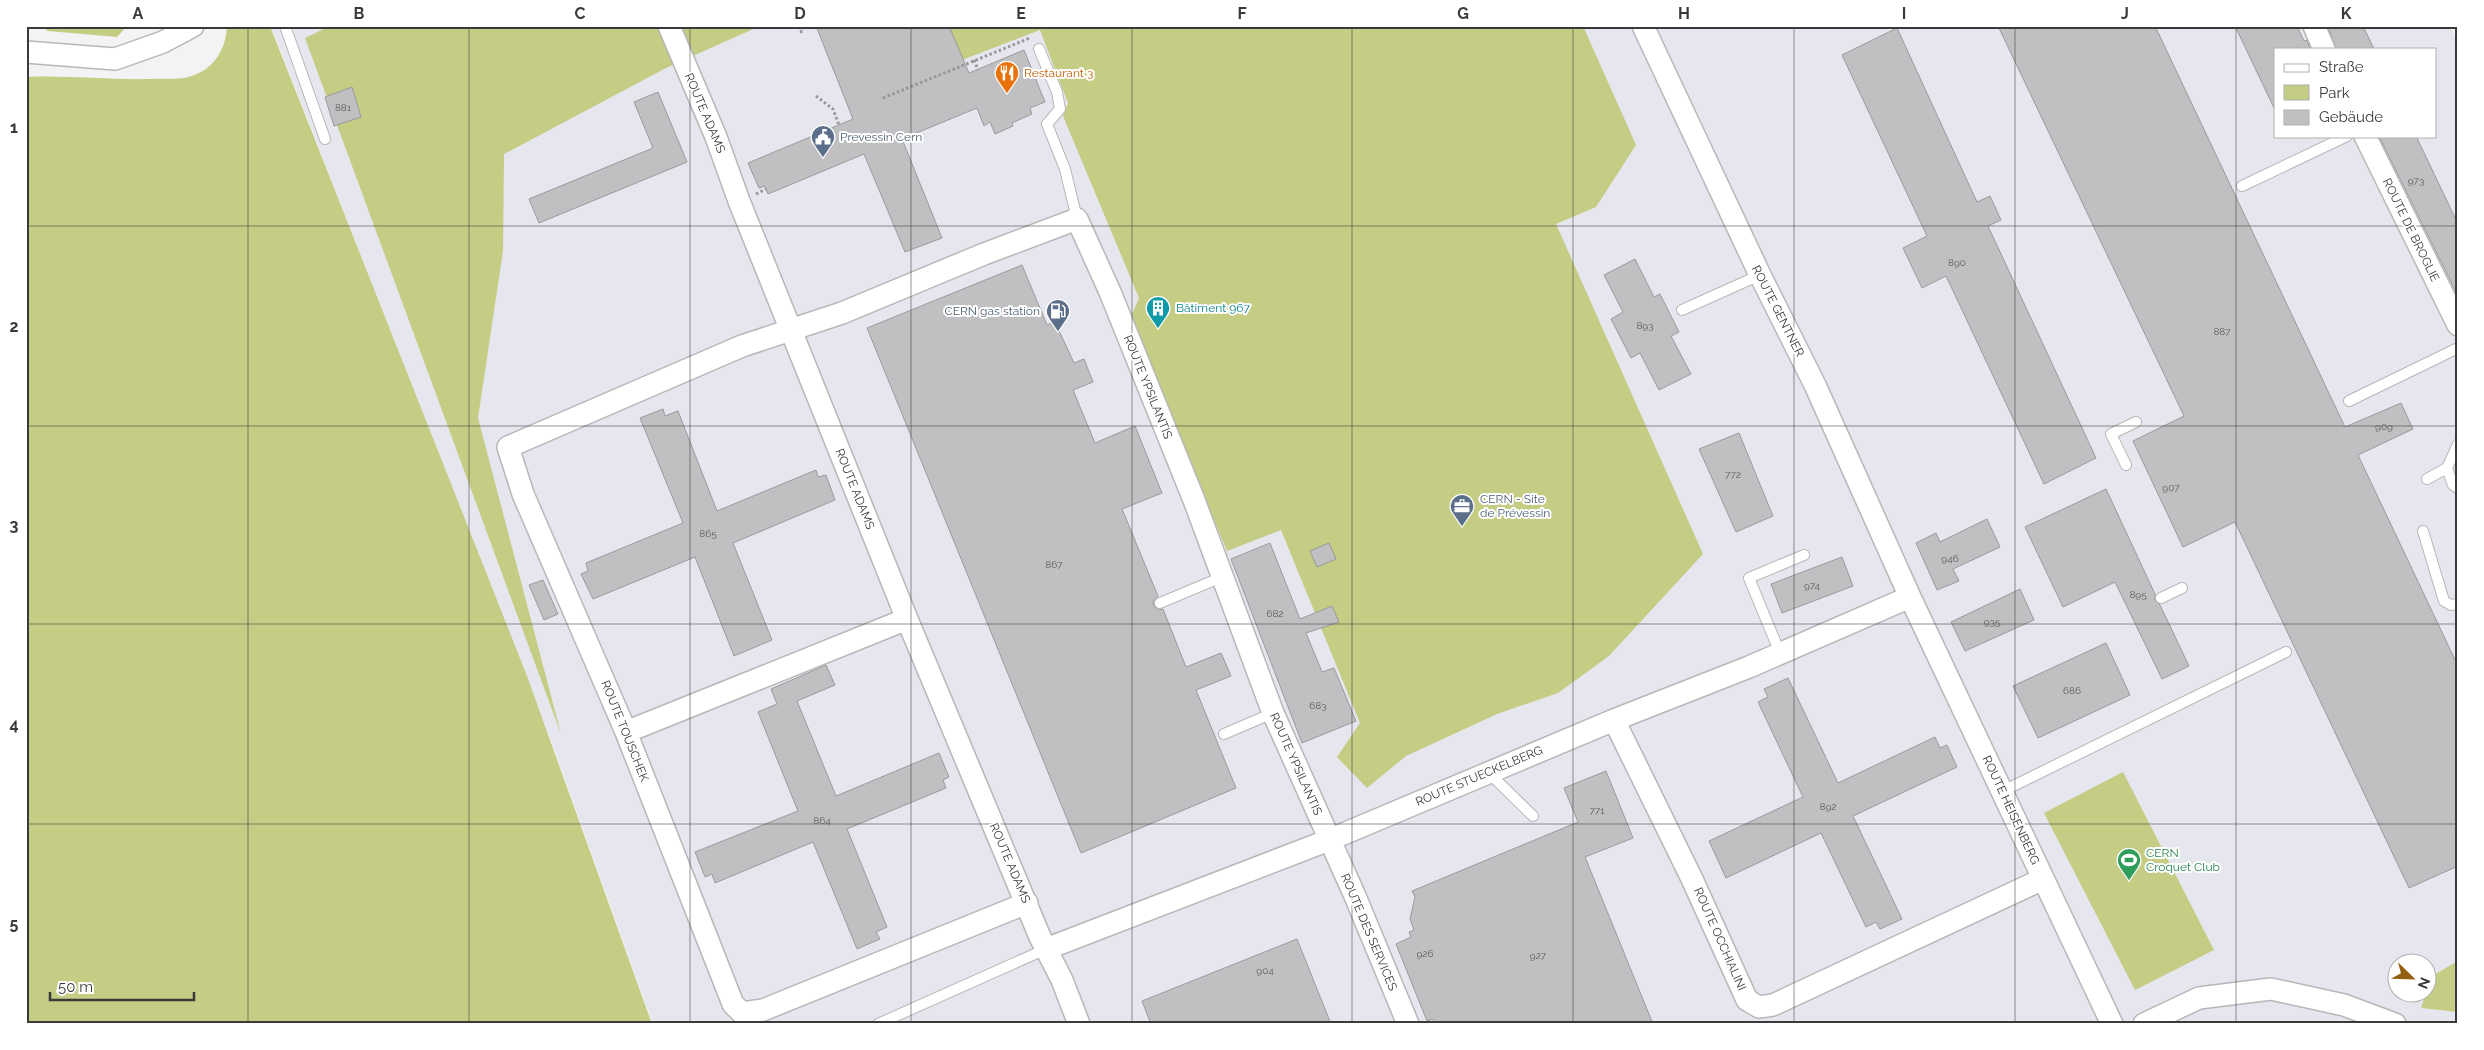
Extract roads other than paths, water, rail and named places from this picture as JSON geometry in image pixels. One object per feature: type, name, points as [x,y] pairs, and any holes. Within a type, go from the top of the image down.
[{"type":"street","points":[[26,52],[115,59],[163,42],[193,26]]},
{"type":"street","name":"ROUTE ADAMS","points":[[669,26],[908,619],[1046,949]]},
{"type":"street","name":"ROUTE GENTNER","points":[[1643,26],[1760,275],[1815,385],[1910,597]]},
{"type":"street","points":[[2314,26],[2324,48]]},
{"type":"street","name":"ROUTE DE BROGLIE","points":[[2366,138],[2458,325]]},
{"type":"street","points":[[791,329],[842,313],[984,254],[1078,219]]},
{"type":"street","name":"ROUTE YPSILANTIS","points":[[1078,219],[1110,292],[1222,577],[1273,713],[1329,840]]},
{"type":"street","name":"ROUTE TOUSCHEK","points":[[791,329],[742,346],[508,447],[523,494],[626,732],[732,1004],[742,1013],[763,1010],[1027,903]]},
{"type":"street","name":"ROUTE STUECKELBERG","points":[[1046,949],[1329,840],[1488,772],[1780,653],[1910,597]]},
{"type":"street","name":"ROUTE HEISENBERG","points":[[1910,597],[2112,1024]]},
{"type":"street","points":[[626,732],[908,619]]},
{"type":"street","name":"ROUTE OCCHIALINI","points":[[1614,720],[1692,879],[1747,1000],[1760,1007],[1773,1005],[1851,970],[1932,929],[2043,879]]},
{"type":"street","name":"ROUTE DES SERVICES","points":[[1329,840],[1355,896],[1408,1024]]},
{"type":"street","points":[[1046,949],[1079,1024]]},
{"type":"street","points":[[2144,1024],[2199,998],[2271,989],[2344,1005],[2394,1024]]},
{"type":"lane","points":[[285,26],[325,139]]},
{"type":"lane","points":[[1039,49],[1056,92],[1060,109],[1047,124],[1065,169],[1078,219]]},
{"type":"lane","points":[[2242,186],[2343,138]]},
{"type":"lane","points":[[1682,310],[1760,275]]},
{"type":"lane","points":[[2349,401],[2458,348]]},
{"type":"lane","points":[[2126,465],[2111,434],[2136,422]]},
{"type":"lane","points":[[2427,479],[2447,468],[2458,444]]},
{"type":"lane","points":[[2447,468],[2453,485],[2458,488]]},
{"type":"lane","points":[[2423,531],[2444,601],[2451,605],[2458,604]]},
{"type":"lane","points":[[1780,653],[1749,578],[1804,555]]},
{"type":"lane","points":[[1160,603],[1222,577]]},
{"type":"lane","points":[[2161,598],[2182,588]]},
{"type":"lane","points":[[2003,791],[2286,652]]},
{"type":"lane","points":[[1224,734],[1273,713]]},
{"type":"lane","points":[[1488,772],[1534,816]]},
{"type":"lane","points":[[878,1024],[1046,949]]},
{"type":"place","name":"Restaurant 3","points":[[1007,94]]},
{"type":"place","name":"Prevessin Cern","points":[[823,158]]},
{"type":"place","name":"Bâtiment 967","points":[[1158,329]]},
{"type":"place","name":"CERN gas station","points":[[1058,332]]},
{"type":"place","name":"CERN - Site de Prévessin","points":[[1462,527]]},
{"type":"place","name":"CERN Croquet Club","points":[[2129,881]]}]
